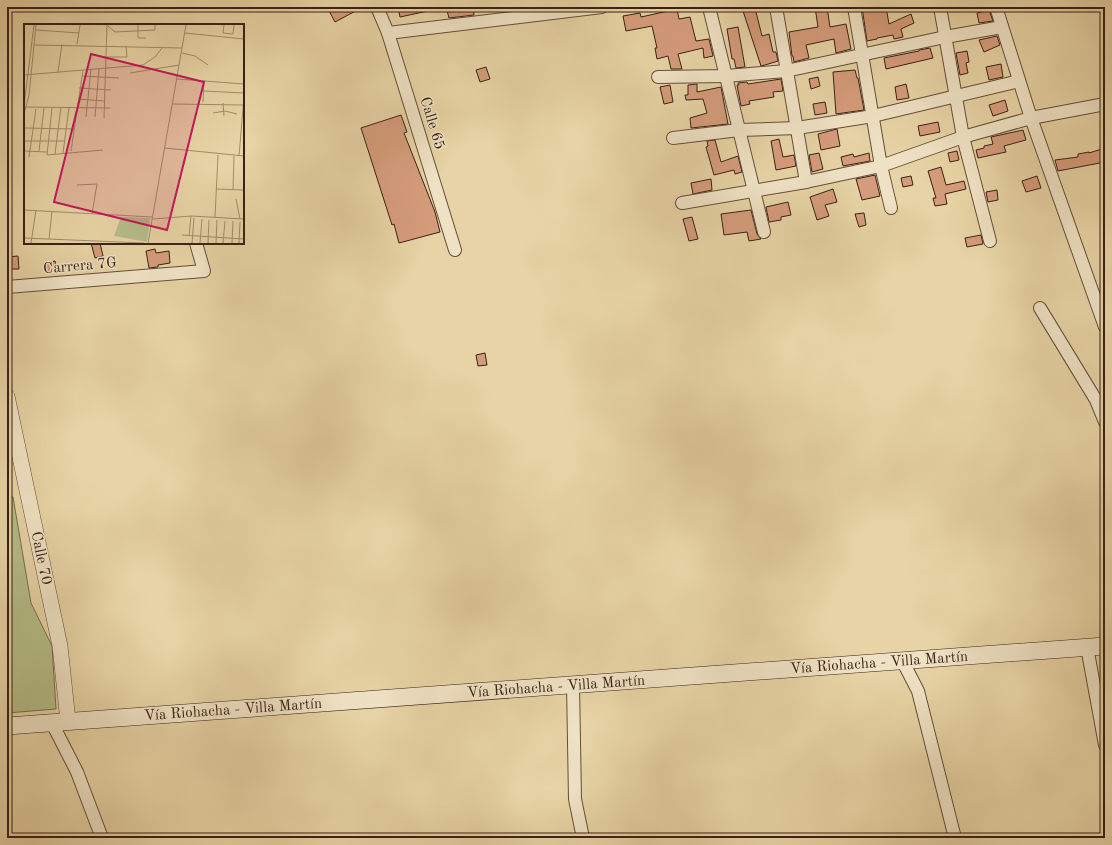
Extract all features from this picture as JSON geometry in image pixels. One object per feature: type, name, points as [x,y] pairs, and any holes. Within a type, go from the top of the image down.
[{"type":"main road","name":"Vía Riohacha - Villa Martín","points":[[7,726],[1105,646]]},
{"type":"street","name":"Calle 65","points":[[377,7],[388,33],[455,250]]},
{"type":"street","points":[[388,33],[551,10],[602,7]]},
{"type":"street","points":[[709,7],[764,232]]},
{"type":"street","points":[[776,7],[806,182]]},
{"type":"street","points":[[854,7],[881,166],[891,208]]},
{"type":"street","points":[[940,7],[963,137],[990,241]]},
{"type":"street","points":[[996,7],[1031,118],[1105,327]]},
{"type":"street","points":[[658,77],[726,76],[786,71],[945,37],[1002,27]]},
{"type":"street","points":[[673,138],[739,130],[797,128],[873,116],[1019,81]]},
{"type":"street","points":[[682,203],[806,182],[881,166],[963,137],[1031,118],[1105,104]]},
{"type":"street","name":"Carrera 7G","points":[[7,287],[204,271],[196,244]]},
{"type":"street","points":[[1040,308],[1100,398],[1105,422]]},
{"type":"street","name":"Calle 70","points":[[7,396],[60,646],[60,722]]},
{"type":"street","points":[[1087,647],[1105,746]]},
{"type":"street","points":[[902,660],[918,691],[955,838]]},
{"type":"street","points":[[573,685],[575,799],[583,838]]},
{"type":"street","points":[[60,722],[102,838]]},
{"type":"green space","points":[[7,496],[13,497],[31,603],[52,646],[56,709],[7,713]]},
{"type":"building","points":[[327,7],[363,7],[335,22]]},
{"type":"building","points":[[398,7],[428,7],[428,11],[400,17]]},
{"type":"building","points":[[446,7],[473,7],[474,15],[449,18]]},
{"type":"building","points":[[815,7],[827,7],[830,27],[846,24],[851,49],[836,53],[834,39],[806,45],[809,58],[794,62],[789,32],[818,27]]},
{"type":"building","points":[[862,7],[886,7],[889,24],[911,14],[914,23],[901,29],[903,37],[894,39],[893,35],[867,41]]},
{"type":"building","points":[[755,8],[762,36],[769,34],[773,52],[776,52],[778,61],[761,66],[743,11]]},
{"type":"building","points":[[677,9],[679,19],[690,17],[696,41],[709,39],[713,56],[704,58],[703,48],[678,54],[682,69],[671,69],[668,56],[657,59],[655,48],[657,48],[652,26],[626,31],[623,16],[640,13],[641,17]]},
{"type":"building","points":[[989,10],[993,21],[979,23],[977,13]]},
{"type":"building","points":[[738,27],[745,67],[736,68],[734,59],[732,59],[727,29]]},
{"type":"building","points":[[997,36],[1000,45],[984,52],[979,40]]},
{"type":"building","points":[[930,48],[933,58],[886,69],[884,58]]},
{"type":"building","points":[[967,51],[969,62],[966,63],[968,73],[960,75],[956,53]]},
{"type":"building","points":[[1001,64],[1003,77],[989,80],[986,67]]},
{"type":"building","points":[[486,67],[490,79],[480,82],[476,70]]},
{"type":"building","points":[[855,70],[864,110],[836,114],[833,72]]},
{"type":"building","points":[[818,77],[820,86],[811,89],[809,79]]},
{"type":"building","points":[[781,79],[783,91],[773,92],[774,97],[749,101],[750,104],[741,106],[737,85],[739,85],[738,83],[747,82],[748,84]]},
{"type":"building","points":[[697,84],[697,92],[721,87],[728,124],[691,128],[690,118],[707,113],[703,99],[686,100],[685,95],[688,95],[688,85]]},
{"type":"building","points":[[906,84],[909,98],[897,100],[895,87]]},
{"type":"building","points":[[670,85],[673,102],[664,104],[660,87]]},
{"type":"building","points":[[1005,100],[1008,111],[993,116],[989,105]]},
{"type":"building","points":[[825,102],[827,113],[815,115],[813,104]]},
{"type":"building","points":[[401,115],[407,132],[404,133],[435,212],[440,232],[399,243],[394,224],[392,225],[361,128]]},
{"type":"building","points":[[938,122],[940,132],[920,136],[918,126]]},
{"type":"building","points":[[837,129],[840,146],[821,150],[818,134]]},
{"type":"building","points":[[1023,130],[1026,140],[1004,146],[1006,152],[978,158],[976,150],[993,144],[991,137]]},
{"type":"building","points":[[779,139],[783,157],[794,155],[796,166],[776,170],[771,141]]},
{"type":"building","points":[[715,140],[721,162],[738,156],[742,172],[735,174],[734,170],[714,175],[706,147],[708,146],[707,141]]},
{"type":"building","points":[[1105,148],[1105,162],[1058,171],[1055,160],[1078,157],[1078,154],[1089,153]]},
{"type":"building","points":[[957,151],[959,160],[950,162],[948,153]]},
{"type":"building","points":[[819,153],[823,169],[812,172],[809,155]]},
{"type":"building","points":[[869,153],[870,161],[843,166],[841,157],[853,154],[854,157]]},
{"type":"building","points":[[941,167],[946,185],[964,181],[966,189],[945,194],[947,204],[935,206],[933,198],[936,198],[928,171]]},
{"type":"building","points":[[875,175],[880,196],[862,200],[856,179]]},
{"type":"building","points":[[911,176],[913,185],[903,187],[901,178]]},
{"type":"building","points":[[1037,176],[1041,188],[1026,192],[1022,181]]},
{"type":"building","points":[[711,179],[712,190],[693,194],[691,183]]},
{"type":"building","points":[[833,189],[837,202],[825,205],[829,216],[817,220],[810,197]]},
{"type":"building","points":[[997,190],[998,200],[988,202],[986,192]]},
{"type":"building","points":[[788,202],[791,215],[781,217],[781,220],[769,222],[766,207]]},
{"type":"building","points":[[751,210],[757,234],[761,239],[749,241],[747,232],[724,235],[721,214]]},
{"type":"building","points":[[864,213],[866,225],[859,227],[855,214]]},
{"type":"building","points":[[692,217],[698,239],[689,241],[683,219]]},
{"type":"building","points":[[981,235],[983,244],[967,247],[965,238]]},
{"type":"building","points":[[91,244],[100,244],[103,256],[95,258]]},
{"type":"building","points":[[155,249],[156,253],[169,251],[170,263],[149,268],[146,251]]},
{"type":"building","points":[[18,256],[19,269],[7,269],[7,257]]},
{"type":"building","points":[[55,261],[57,270],[46,272],[44,263]]},
{"type":"building","points":[[485,353],[487,365],[478,366],[476,355]]}]
